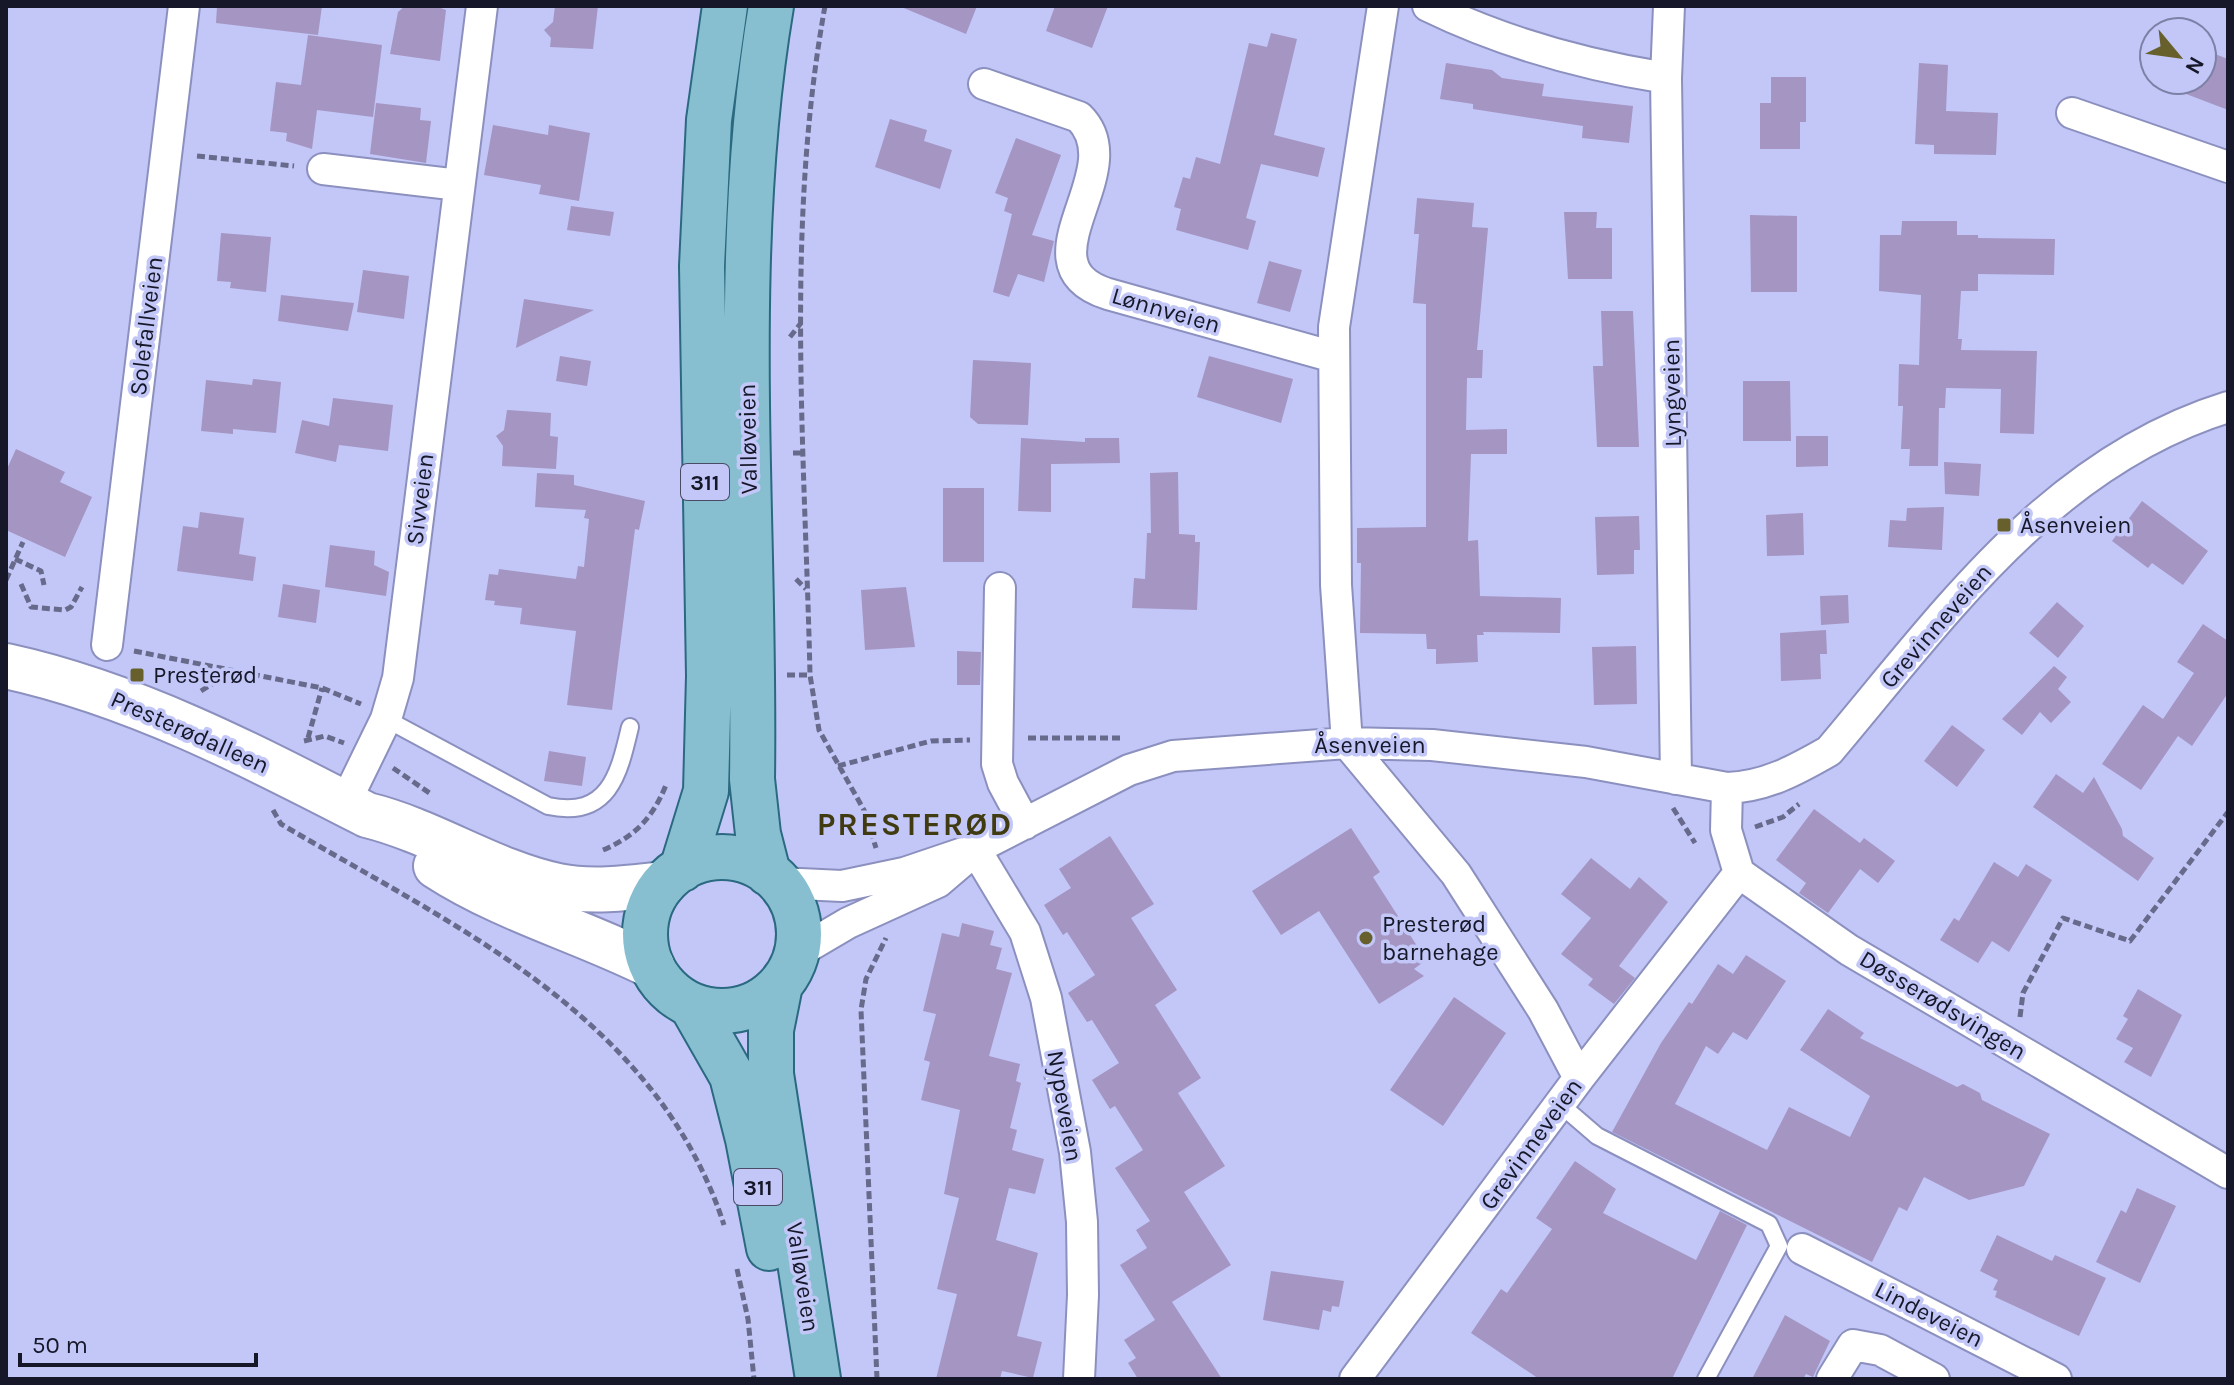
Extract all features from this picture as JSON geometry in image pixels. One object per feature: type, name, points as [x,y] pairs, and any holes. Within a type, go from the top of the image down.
[{"type":"main road","name":"Valløveien","points":[[672,876],[706,791],[709,676],[702,266],[709,120],[725,6]]},
{"type":"main road","name":"Valløveien","points":[[771,6],[757,102],[747,267],[752,779],[758,834],[773,878]]},
{"type":"main road","name":"Presterødalleen","points":[[6,666],[85,688],[155,713],[356,809],[402,823],[521,876],[581,890],[672,876]]},
{"type":"main road","name":"Presterødalleen","points":[[356,809],[393,838],[493,898],[652,966]]},
{"type":"main road","points":[[672,876],[698,861],[726,858],[752,864],[773,878]]},
{"type":"main road","name":"311","points":[[672,876],[653,899],[644,932],[652,966],[675,996],[692,1006]]},
{"type":"main road","name":"311","points":[[773,878],[797,915],[788,969]]},
{"type":"main road","name":"Valløveien","points":[[788,969],[771,1030],[771,1074],[818,1379]]},
{"type":"main road","points":[[692,1006],[715,1011],[739,1010],[755,1004],[788,969]]},
{"type":"main road","name":"Valløveien","points":[[692,1006],[725,1061],[736,1093],[793,1379]]},
{"type":"street","name":"Solefallveien","points":[[121,648],[114,592],[153,282],[164,152],[184,6]]},
{"type":"street","name":"Sivveien","points":[[356,809],[398,678],[482,6]]},
{"type":"street","points":[[1383,6],[1341,265],[1334,357],[1336,585],[1347,743],[1456,874],[1543,1010],[1579,1078]]},
{"type":"street","points":[[1428,6],[1472,26],[1558,54],[1666,78]]},
{"type":"street","name":"Lyngveien","points":[[1669,6],[1666,78],[1676,779]]},
{"type":"street","name":"Lønnveien","points":[[984,84],[1079,117],[1088,126],[1097,148],[1070,255],[1075,273],[1085,284],[1108,294],[1334,357]]},
{"type":"street","points":[[2072,113],[2228,167]]},
{"type":"street","points":[[323,169],[459,185]]},
{"type":"street","name":"Grevinneveien","points":[[1727,788],[1749,787],[1791,773],[1829,751],[2016,534],[2094,470],[2137,445],[2228,407]]},
{"type":"street","points":[[1000,588],[997,764],[1003,783],[1025,824]]},
{"type":"street","name":"Åsenveien","points":[[773,878],[842,886],[881,879],[975,849],[1129,770],[1173,756],[1347,743],[1432,745],[1586,762],[1727,788]]},
{"type":"street","points":[[1727,788],[1726,830],[1739,873]]},
{"type":"street","name":"Åsenveien","points":[[788,969],[848,923],[938,882],[975,849]]},
{"type":"street","name":"Nypeveien","points":[[975,849],[1025,932],[1046,998],[1075,1152],[1082,1222],[1079,1379]]},
{"type":"street","name":"Grevinneveien","points":[[1355,1379],[1579,1078],[1739,873]]},
{"type":"street","name":"Døsserødsvingen","points":[[1739,873],[1849,950],[2228,1173]]},
{"type":"street","name":"Lindeveien","points":[[1802,1249],[2056,1379]]},
{"type":"street","points":[[1832,1379],[1846,1351],[1853,1345],[1880,1350],[1934,1379]]},
{"type":"lane","points":[[386,719],[548,806],[560,809],[586,806],[609,789],[620,768],[630,727]]},
{"type":"lane","points":[[1561,1105],[1597,1136],[1769,1224],[1774,1232],[1779,1246],[1706,1379]]},
{"type":"path","points":[[825,6],[803,164],[801,323],[813,709],[819,730],[865,812],[878,862]]},
{"type":"path","points":[[164,152],[323,169]]},
{"type":"path","points":[[790,337],[801,323]]},
{"type":"path","points":[[793,453],[804,453]]},
{"type":"path","points":[[6,580],[23,542]]},
{"type":"path","points":[[15,559],[41,571],[44,585]]},
{"type":"path","points":[[796,579],[808,590]]},
{"type":"path","points":[[21,584],[31,607],[65,610],[71,607],[82,587],[114,592]]},
{"type":"path","points":[[121,648],[322,688],[386,719]]},
{"type":"path","points":[[121,648],[133,667]]},
{"type":"path","points":[[186,687],[199,692],[223,677],[225,669]]},
{"type":"path","points":[[322,688],[307,739],[325,736],[350,747]]},
{"type":"path","points":[[272,799],[281,824],[503,956],[585,1016],[642,1078],[671,1118],[698,1164],[725,1228]]},
{"type":"path","points":[[2003,1041],[2022,1014],[2023,993],[2063,918],[2130,941],[2228,812]]},
{"type":"path","points":[[877,1379],[861,1010],[866,979],[886,940],[887,931]]},
{"type":"path","points":[[734,1258],[748,1319],[754,1379]]},
{"type":"building","points":[[217,6],[322,6],[318,35],[216,23]]},
{"type":"building","points":[[405,6],[435,6],[446,10],[440,61],[390,54],[398,12]]},
{"type":"building","points":[[555,6],[598,6],[593,49],[550,47],[551,38],[544,30],[553,22]]},
{"type":"building","points":[[899,6],[977,6],[966,34]]},
{"type":"building","points":[[1055,6],[1108,6],[1092,48],[1046,31]]},
{"type":"building","points":[[1271,33],[1297,39],[1274,135],[1325,148],[1318,177],[1261,164],[1246,218],[1256,221],[1248,250],[1176,230],[1181,209],[1174,207],[1183,177],[1190,179],[1196,157],[1220,164],[1249,43],[1267,47]]},
{"type":"building","points":[[308,35],[382,45],[373,117],[317,110],[312,149],[286,141],[287,133],[270,131],[276,82],[301,85]]},
{"type":"building","points":[[2218,55],[2228,59],[2228,110],[2192,96],[2218,96]]},
{"type":"building","points":[[1446,63],[1492,70],[1502,78],[1544,84],[1542,96],[1633,106],[1629,143],[1582,138],[1583,126],[1473,109],[1473,104],[1440,99]]},
{"type":"building","points":[[1919,63],[1948,65],[1946,111],[1998,113],[1996,155],[1934,154],[1934,145],[1915,144]]},
{"type":"building","points":[[1771,77],[1806,77],[1806,122],[1800,122],[1800,149],[1760,149],[1760,103],[1771,103]]},
{"type":"building","points":[[376,103],[421,108],[420,120],[431,121],[426,163],[370,154]]},
{"type":"building","points":[[890,119],[927,130],[924,141],[952,150],[940,189],[875,167]]},
{"type":"building","points":[[493,125],[548,135],[549,125],[590,133],[579,201],[539,194],[541,185],[484,175]]},
{"type":"building","points":[[1016,138],[1061,155],[1032,235],[1054,241],[1044,282],[1018,274],[1009,297],[993,292],[1012,214],[1004,211],[1008,198],[995,193]]},
{"type":"building","points":[[1417,198],[1474,203],[1472,227],[1488,228],[1477,350],[1483,350],[1482,378],[1467,378],[1466,430],[1507,429],[1507,454],[1471,454],[1468,541],[1478,540],[1480,596],[1561,598],[1560,633],[1483,632],[1484,635],[1477,635],[1478,662],[1436,664],[1436,649],[1427,649],[1426,634],[1360,633],[1361,563],[1357,563],[1357,528],[1426,527],[1426,304],[1413,303],[1419,234],[1414,234]]},
{"type":"building","points":[[571,206],[614,212],[610,236],[567,230]]},
{"type":"building","points":[[1564,212],[1597,212],[1596,228],[1612,228],[1612,279],[1568,279]]},
{"type":"building","points":[[1750,215],[1797,216],[1797,292],[1751,292]]},
{"type":"building","points":[[1902,221],[1957,221],[1957,235],[1978,235],[1978,238],[2055,239],[2054,275],[1978,274],[1978,291],[1961,291],[1958,339],[1962,339],[1961,350],[2037,351],[2034,434],[2000,433],[2001,389],[1946,388],[1945,408],[1939,408],[1938,466],[1909,466],[1910,449],[1901,449],[1903,406],[1898,406],[1899,364],[1919,365],[1921,295],[1879,291],[1880,235],[1901,235]]},
{"type":"building","points":[[221,233],[271,237],[266,292],[230,288],[231,282],[217,281]]},
{"type":"building","points":[[1269,261],[1302,270],[1290,312],[1257,303]]},
{"type":"building","points":[[363,270],[409,276],[404,319],[357,312]]},
{"type":"building","points":[[281,295],[354,303],[348,331],[278,321]]},
{"type":"building","points":[[524,299],[594,310],[516,348]]},
{"type":"building","points":[[1601,311],[1633,311],[1639,447],[1597,447],[1593,366],[1603,366]]},
{"type":"building","points":[[560,356],[591,361],[587,386],[556,381]]},
{"type":"building","points":[[1209,356],[1293,379],[1281,423],[1197,397]]},
{"type":"building","points":[[973,360],[1031,363],[1028,425],[978,424],[970,417]]},
{"type":"building","points":[[253,379],[281,382],[276,433],[233,429],[233,434],[201,431],[206,380],[252,385]]},
{"type":"building","points":[[1743,381],[1790,381],[1791,441],[1743,441]]},
{"type":"building","points":[[333,398],[393,405],[388,451],[339,445],[336,462],[295,453],[302,420],[329,426]]},
{"type":"building","points":[[507,410],[551,413],[550,436],[558,437],[556,469],[502,466],[503,446],[496,436],[504,430]]},
{"type":"building","points":[[1796,436],[1828,436],[1828,466],[1796,467]]},
{"type":"building","points":[[1021,438],[1085,442],[1085,438],[1119,438],[1120,463],[1051,464],[1051,512],[1018,511]]},
{"type":"building","points":[[16,449],[65,472],[60,482],[92,497],[65,557],[6,530],[6,471]]},
{"type":"building","points":[[1944,462],[1981,464],[1979,496],[1945,494]]},
{"type":"building","points":[[1178,472],[1179,534],[1195,535],[1195,542],[1200,542],[1197,610],[1132,608],[1134,578],[1145,579],[1147,533],[1151,533],[1150,473]]},
{"type":"building","points":[[537,473],[574,475],[574,485],[645,501],[639,530],[635,529],[612,710],[567,705],[576,631],[520,624],[522,608],[494,605],[495,601],[485,600],[489,574],[498,575],[499,569],[576,579],[578,566],[584,567],[589,519],[584,518],[586,510],[535,507]]},
{"type":"building","points":[[943,488],[984,488],[984,562],[943,562]]},
{"type":"building","points":[[2142,501],[2208,551],[2183,585],[2152,563],[2148,568],[2112,541]]},
{"type":"building","points":[[1944,507],[1942,550],[1888,547],[1890,520],[1906,521],[1907,508]]},
{"type":"building","points":[[200,512],[244,518],[239,554],[256,557],[253,581],[177,571],[183,526],[198,528]]},
{"type":"building","points":[[1803,513],[1804,555],[1767,556],[1766,515]]},
{"type":"building","points":[[1639,516],[1640,550],[1634,550],[1634,574],[1597,575],[1595,517]]},
{"type":"building","points":[[330,545],[375,551],[374,565],[389,572],[386,596],[325,587]]},
{"type":"building","points":[[283,584],[320,590],[316,623],[278,617]]},
{"type":"building","points":[[906,587],[915,647],[865,650],[861,590]]},
{"type":"building","points":[[1848,595],[1849,623],[1821,625],[1820,596]]},
{"type":"building","points":[[2057,602],[2084,626],[2058,658],[2029,633]]},
{"type":"building","points":[[2203,624],[2228,641],[2228,693],[2192,746],[2178,736],[2141,790],[2102,764],[2143,705],[2163,719],[2194,673],[2177,662]]},
{"type":"building","points":[[1826,630],[1827,654],[1820,654],[1821,679],[1781,681],[1780,633]]},
{"type":"building","points":[[1636,646],[1637,704],[1594,705],[1592,647]]},
{"type":"building","points":[[957,651],[981,652],[980,685],[957,685]]},
{"type":"building","points":[[2054,666],[2067,677],[2058,689],[2071,702],[2051,723],[2040,712],[2022,735],[2002,719]]},
{"type":"building","points":[[1952,725],[1985,750],[1957,787],[1924,761]]},
{"type":"building","points":[[549,751],[586,757],[582,786],[544,781]]},
{"type":"building","points":[[2056,774],[2083,793],[2094,777],[2123,836],[2154,858],[2138,881],[2033,807]]},
{"type":"building","points":[[1814,809],[1860,843],[1864,838],[1895,861],[1878,883],[1860,869],[1828,913],[1799,893],[1806,883],[1776,860]]},
{"type":"building","points":[[1351,828],[1380,872],[1373,877],[1426,960],[1414,969],[1424,976],[1379,1004],[1319,911],[1281,935],[1252,891]]},
{"type":"building","points":[[1110,836],[1154,904],[1131,918],[1177,990],[1155,1005],[1201,1078],[1178,1093],[1225,1166],[1184,1192],[1231,1265],[1172,1302],[1222,1379],[1138,1379],[1128,1363],[1136,1358],[1124,1340],[1155,1320],[1120,1265],[1147,1248],[1136,1230],[1150,1221],[1115,1168],[1143,1150],[1115,1106],[1110,1109],[1092,1080],[1119,1063],[1092,1020],[1087,1022],[1068,993],[1095,975],[1067,932],[1063,935],[1044,905],[1071,888],[1059,869]]},
{"type":"building","points":[[1591,858],[1630,889],[1639,877],[1668,902],[1619,966],[1635,978],[1614,1004],[1588,985],[1593,979],[1561,954],[1591,918],[1561,894]]},
{"type":"building","points":[[1994,862],[2018,877],[2026,864],[2052,880],[2009,952],[1992,941],[1978,963],[1940,940],[1954,918],[1959,921]]},
{"type":"building","points":[[962,923],[994,931],[990,945],[1002,948],[996,969],[1012,973],[989,1056],[1020,1064],[1016,1081],[1021,1083],[1010,1128],[1017,1130],[1012,1150],[1044,1159],[1035,1194],[1009,1188],[996,1240],[1038,1253],[1017,1336],[1042,1342],[1033,1378],[1002,1371],[1000,1379],[936,1379],[957,1294],[937,1289],[959,1198],[944,1194],[960,1110],[921,1100],[930,1062],[924,1060],[936,1014],[923,1011],[942,933],[959,937]]},
{"type":"building","points":[[1746,955],[1786,981],[1747,1040],[1733,1032],[1718,1054],[1706,1046],[1675,1104],[1767,1150],[1789,1107],[1850,1137],[1870,1096],[1800,1050],[1828,1009],[1864,1033],[1860,1038],[1957,1087],[1963,1084],[1980,1093],[1982,1100],[2050,1134],[2024,1186],[1969,1200],[1924,1177],[1907,1211],[1899,1207],[1872,1262],[1612,1132],[1661,1043],[1689,1002],[1692,1004],[1718,964],[1733,974]]},
{"type":"building","points":[[2138,989],[2182,1015],[2151,1077],[2124,1062],[2133,1048],[2116,1039],[2128,1019],[2123,1016]]},
{"type":"building","points":[[1454,997],[1506,1033],[1443,1126],[1390,1090]]},
{"type":"building","points":[[1575,1161],[1616,1189],[1603,1213],[1696,1260],[1720,1211],[1747,1225],[1672,1379],[1539,1379],[1471,1333],[1501,1289],[1507,1293],[1552,1229],[1536,1218]]},
{"type":"building","points":[[2137,1188],[2176,1206],[2140,1283],[2096,1262],[2121,1210],[2126,1213]]},
{"type":"building","points":[[1997,1235],[2052,1261],[2055,1255],[2106,1278],[2079,1336],[1995,1297],[1997,1291],[1993,1290],[1998,1280],[1980,1271]]},
{"type":"building","points":[[1271,1271],[1344,1281],[1339,1307],[1332,1306],[1331,1312],[1323,1310],[1319,1330],[1263,1320]]},
{"type":"building","points":[[1785,1315],[1830,1341],[1813,1377],[1806,1374],[1803,1379],[1752,1379]]},
{"type":"place","name":"Åsenveien","points":[[2004,525]]},
{"type":"place","name":"Presterød","points":[[137,675]]},
{"type":"place","name":"Presterød barnehage","points":[[1366,938]]},
{"type":"district","name":"PRESTERØD","points":[[915,824]]}]
